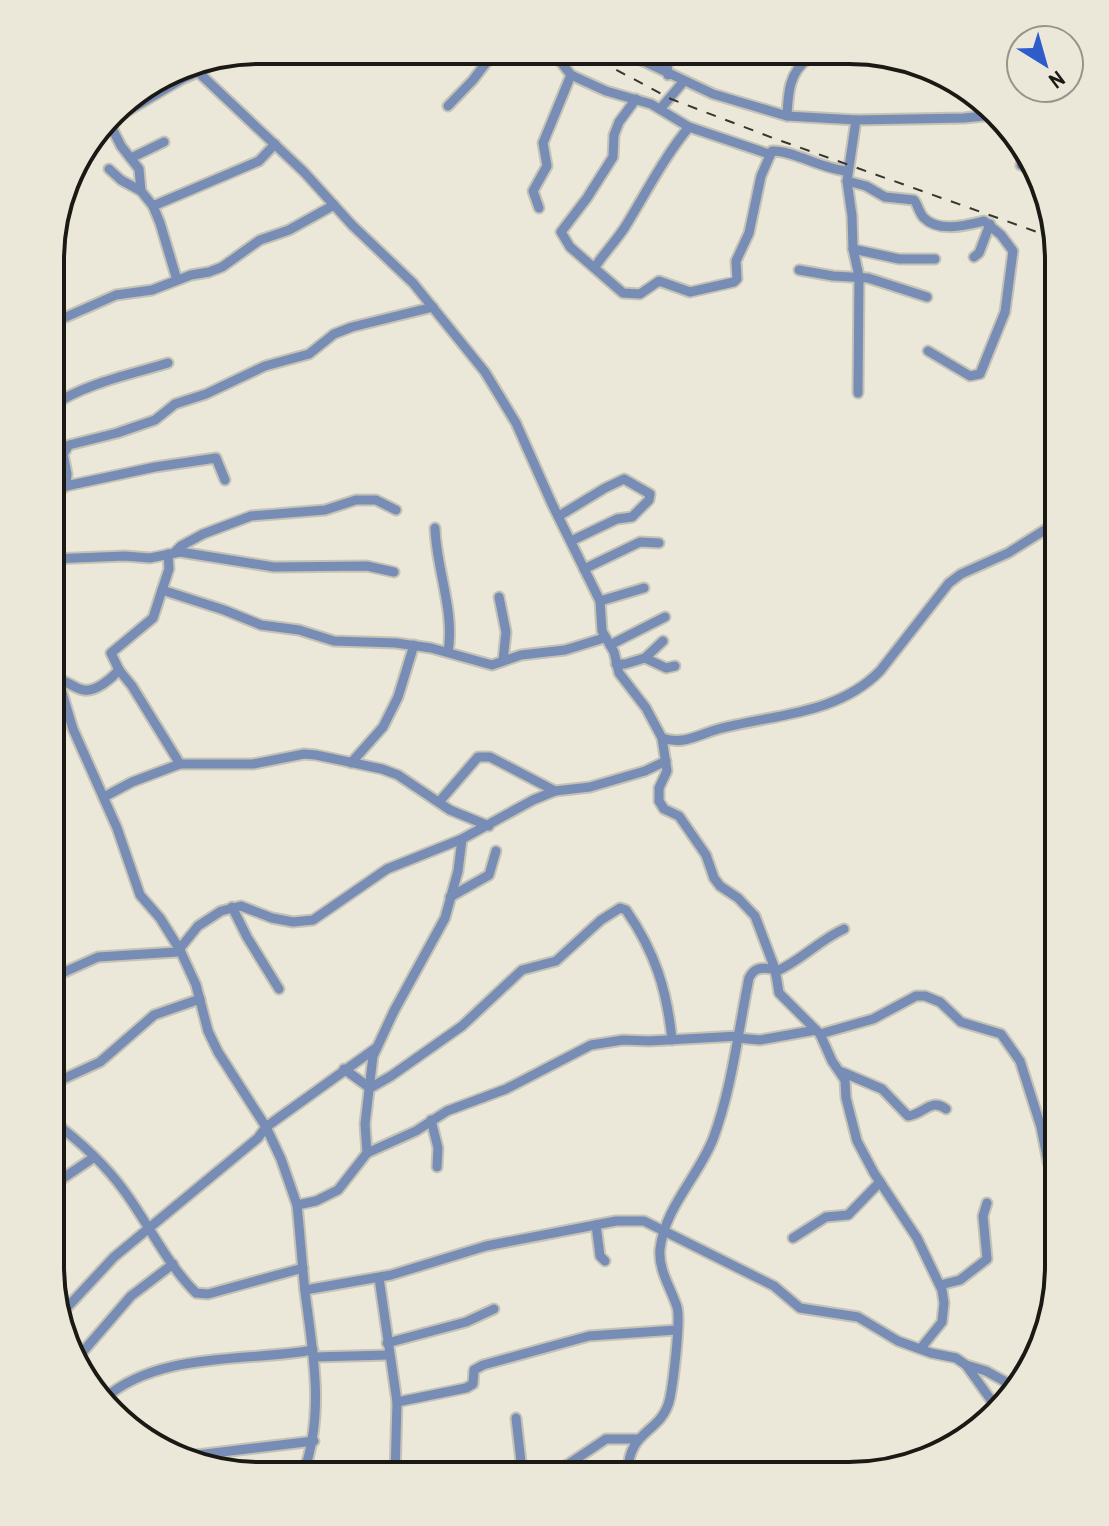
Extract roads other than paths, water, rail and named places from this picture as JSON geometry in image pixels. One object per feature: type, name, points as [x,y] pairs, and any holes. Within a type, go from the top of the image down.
[{"type":"street","points":[[448,106],[485,64]]},
{"type":"street","points":[[562,64],[571,75],[606,91],[661,108],[689,127],[769,154]]},
{"type":"street","points":[[647,64],[713,94],[787,116],[856,120],[981,116]]},
{"type":"street","points":[[667,64],[668,75]]},
{"type":"street","points":[[787,116],[793,77],[800,64]]},
{"type":"street","points":[[141,105],[199,73]]},
{"type":"street","points":[[200,73],[413,283],[478,363],[516,423],[600,601],[607,641],[616,664],[662,738],[667,771],[659,788],[659,801],[664,809],[679,816],[706,855],[720,886],[738,898],[755,916],[783,999],[818,1032],[832,1061],[842,1072],[882,1089],[908,1116],[931,1105],[938,1104],[946,1109]]},
{"type":"street","points":[[539,208],[533,191],[547,166],[543,143],[571,75]]},
{"type":"street","points":[[661,108],[684,81]]},
{"type":"street","points":[[636,99],[619,122],[614,135],[613,157],[561,232],[570,247],[625,294],[640,294],[659,281],[690,292],[734,282],[737,279],[736,261],[749,233],[761,176],[769,154],[781,151],[847,176],[885,197],[910,198],[918,204],[924,218],[940,224],[962,227],[984,221],[1009,244],[1014,257],[1005,312],[980,374],[974,377],[928,351]]},
{"type":"street","points":[[856,120],[847,176],[853,249],[859,276],[858,393]]},
{"type":"street","points":[[595,267],[622,232],[659,174],[665,158],[689,127]]},
{"type":"street","points":[[112,132],[139,169],[141,191]]},
{"type":"street","points":[[131,158],[164,142]]},
{"type":"street","points":[[153,206],[259,161],[275,144]]},
{"type":"street","points":[[109,169],[141,191],[153,206],[177,280]]},
{"type":"street","points":[[64,317],[116,295],[152,290],[222,267],[260,240],[289,230],[334,205]]},
{"type":"street","points":[[974,257],[979,253],[990,224]]},
{"type":"street","points":[[853,249],[899,259],[935,259]]},
{"type":"street","points":[[799,270],[833,276],[859,276],[927,297]]},
{"type":"street","points":[[64,450],[80,441],[155,420],[178,402],[206,394],[265,366],[309,354],[334,334],[352,327],[433,307]]},
{"type":"street","points":[[64,397],[168,363]]},
{"type":"street","points":[[64,457],[66,486],[216,458],[225,480]]},
{"type":"street","points":[[559,516],[624,479],[650,494],[649,500],[632,517],[617,519],[571,541]]},
{"type":"street","points":[[180,764],[111,653],[114,647],[153,618],[171,554],[203,534],[251,516],[325,510],[356,500],[376,500],[396,510]]},
{"type":"street","points":[[435,528],[434,547],[451,636],[448,652]]},
{"type":"street","points":[[662,738],[683,741],[715,730],[810,711],[869,682],[949,583],[1045,530]]},
{"type":"street","points":[[584,569],[640,542],[659,543]]},
{"type":"street","points":[[64,558],[150,558],[180,552],[274,567],[367,566],[394,572]]},
{"type":"street","points":[[600,601],[644,588]]},
{"type":"street","points":[[162,590],[261,625],[299,630],[334,641],[414,645],[492,665],[539,652],[607,641],[665,617]]},
{"type":"street","points":[[499,597],[506,632],[503,661]]},
{"type":"street","points":[[616,664],[645,658],[663,641]]},
{"type":"street","points":[[351,763],[383,727],[398,697],[414,645]]},
{"type":"street","points":[[645,658],[666,668],[675,666]]},
{"type":"street","points":[[64,681],[82,690],[92,689],[119,670]]},
{"type":"street","points":[[64,698],[73,729],[104,797],[140,895],[160,918],[180,950],[200,999],[208,1031],[266,1127],[297,1205],[314,1353],[317,1417],[307,1462]]},
{"type":"street","points":[[104,797],[132,782],[180,764],[253,764],[304,754],[398,775],[465,817],[489,826]]},
{"type":"street","points":[[439,802],[478,757],[490,757],[555,791]]},
{"type":"street","points":[[64,972],[98,957],[169,954],[180,950],[198,926],[232,907],[252,908],[272,918],[293,922],[313,920],[387,869],[462,839],[519,807],[555,791],[590,787],[645,771],[666,761]]},
{"type":"street","points":[[367,1153],[365,1124],[371,1064],[376,1048],[445,918],[458,871],[462,839]]},
{"type":"street","points":[[450,897],[489,875],[496,851]]},
{"type":"street","points":[[232,907],[279,989]]},
{"type":"street","points":[[370,1088],[462,1026],[522,970],[556,961],[601,920],[620,908],[626,910],[634,921],[658,969],[668,1003],[672,1040]]},
{"type":"street","points":[[630,1462],[637,1439],[659,1421],[669,1402],[674,1379],[677,1307],[660,1257],[664,1233],[672,1212],[699,1170],[712,1141],[753,971],[758,968],[775,971],[788,967],[817,944],[844,929]]},
{"type":"street","points":[[297,1205],[316,1201],[338,1190],[367,1153],[416,1131],[447,1111],[506,1089],[591,1045],[623,1040],[738,1037],[760,1040],[818,1032],[873,1019],[916,996],[940,1002],[961,1022],[1001,1034],[1020,1061],[1045,1147]]},
{"type":"street","points":[[64,1079],[100,1062],[154,1015],[200,999]]},
{"type":"street","points":[[68,1306],[114,1257],[247,1148],[266,1127],[376,1048]]},
{"type":"street","points":[[344,1069],[370,1088]]},
{"type":"street","points":[[842,1072],[857,1141],[917,1238],[940,1285],[942,1322],[921,1348]]},
{"type":"street","points":[[431,1120],[438,1148],[437,1167]]},
{"type":"street","points":[[64,1130],[122,1188],[173,1264],[188,1284],[202,1295],[303,1268]]},
{"type":"street","points":[[64,1178],[93,1158]]},
{"type":"street","points":[[793,1238],[826,1217],[848,1215],[880,1182]]},
{"type":"street","points":[[940,1285],[960,1280],[987,1259],[983,1216],[987,1203]]},
{"type":"street","points":[[650,1223],[672,1212]]},
{"type":"street","points":[[305,1290],[379,1278],[486,1246],[637,1220],[650,1223],[664,1233],[774,1286],[800,1308],[858,1317],[886,1336],[931,1353],[956,1358],[1006,1382]]},
{"type":"street","points":[[596,1225],[600,1256],[605,1261]]},
{"type":"street","points":[[83,1351],[131,1296],[173,1264]]},
{"type":"street","points":[[379,1278],[397,1402],[395,1462]]},
{"type":"street","points":[[387,1343],[466,1322],[494,1309]]},
{"type":"street","points":[[397,1402],[466,1388],[473,1384],[474,1370],[483,1365],[589,1336],[676,1330]]},
{"type":"street","points":[[111,1393],[139,1377],[198,1361],[314,1353],[389,1355]]},
{"type":"street","points":[[966,1365],[991,1400]]},
{"type":"street","points":[[516,1418],[521,1462]]},
{"type":"street","points":[[571,1462],[606,1439],[637,1439]]},
{"type":"street","points":[[206,1454],[314,1441]]},
{"type":"railway","points":[[605,64],[671,99],[1043,234]]}]
